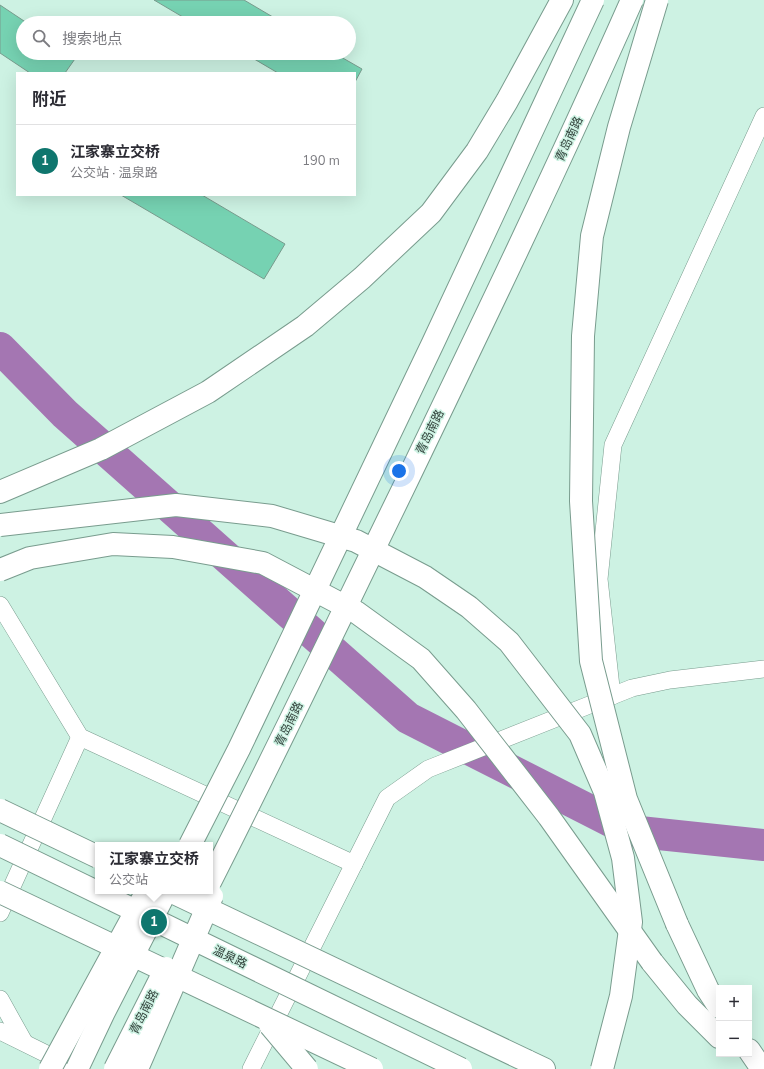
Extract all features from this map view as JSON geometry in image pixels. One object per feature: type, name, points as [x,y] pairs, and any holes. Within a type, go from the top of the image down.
[{"type":"main road","points":[[0,492],[101,449],[208,392],[305,326],[362,278],[431,214],[477,151],[507,101],[562,0]]},
{"type":"main road","points":[[192,842],[239,749],[433,343],[593,0]]},
{"type":"main road","name":"青岛南路","points":[[213,876],[270,763],[468,353],[603,66],[632,0]]},
{"type":"main road","points":[[657,0],[619,127],[592,236],[583,336],[581,501],[591,661],[626,799],[677,924],[708,990],[716,1002]]},
{"type":"main road","points":[[0,525],[176,505],[272,516],[356,541],[418,574],[469,607],[509,642],[580,734],[605,792],[623,858],[631,922],[621,996],[602,1069]]},
{"type":"main road","points":[[0,570],[30,558],[113,544],[173,547],[264,563],[356,612],[421,659],[466,710],[549,817],[652,962],[686,1005],[716,1034]]},
{"type":"main road","points":[[176,842],[239,749]]},
{"type":"main road","points":[[137,1069],[270,763]]},
{"type":"main road","points":[[0,810],[95,856]]},
{"type":"main road","name":"温泉路","points":[[0,845],[95,891]]},
{"type":"main road","name":"温泉路","points":[[101,894],[461,1069]]},
{"type":"main road","points":[[50,1069],[145,894]]},
{"type":"main road","points":[[77,1069],[103,1014],[164,894]]},
{"type":"main road","points":[[176,894],[536,1065]]},
{"type":"main road","name":"青岛南路","points":[[115,1069],[203,894]]},
{"type":"main road","points":[[6,897],[372,1069]]},
{"type":"main road","points":[[265,1019],[307,1069]]},
{"type":"main road","points":[[752,1054],[762,1069]]},
{"type":"main road","points":[[740,1057],[752,1069]]},
{"type":"street","points":[[612,696],[599,579],[613,445],[764,116]]},
{"type":"street","points":[[0,605],[80,737],[354,864]]},
{"type":"street","points":[[250,1067],[387,798],[428,769],[632,688],[670,680],[764,669]]},
{"type":"street","points":[[0,913],[80,737]]},
{"type":"street","points":[[24,861],[154,922],[290,991]]},
{"type":"street","points":[[0,999],[24,1042]]},
{"type":"street","points":[[0,1031],[77,1069]]},
{"type":"building","points":[[154,0],[244,0],[271,16],[181,16]]},
{"type":"building","points":[[0,5],[16,16],[16,60],[74,60],[66,72],[28,72],[0,53]]},
{"type":"building","points":[[256,60],[346,60],[362,69],[356,80],[356,72],[276,72]]},
{"type":"building","points":[[123,196],[204,196],[285,244],[264,279]]},
{"type":"waterway","points":[[0,348],[65,414],[408,718],[630,831],[764,845]]},
{"type":"place","name":"江家寨立交桥","points":[[154,922]]}]
